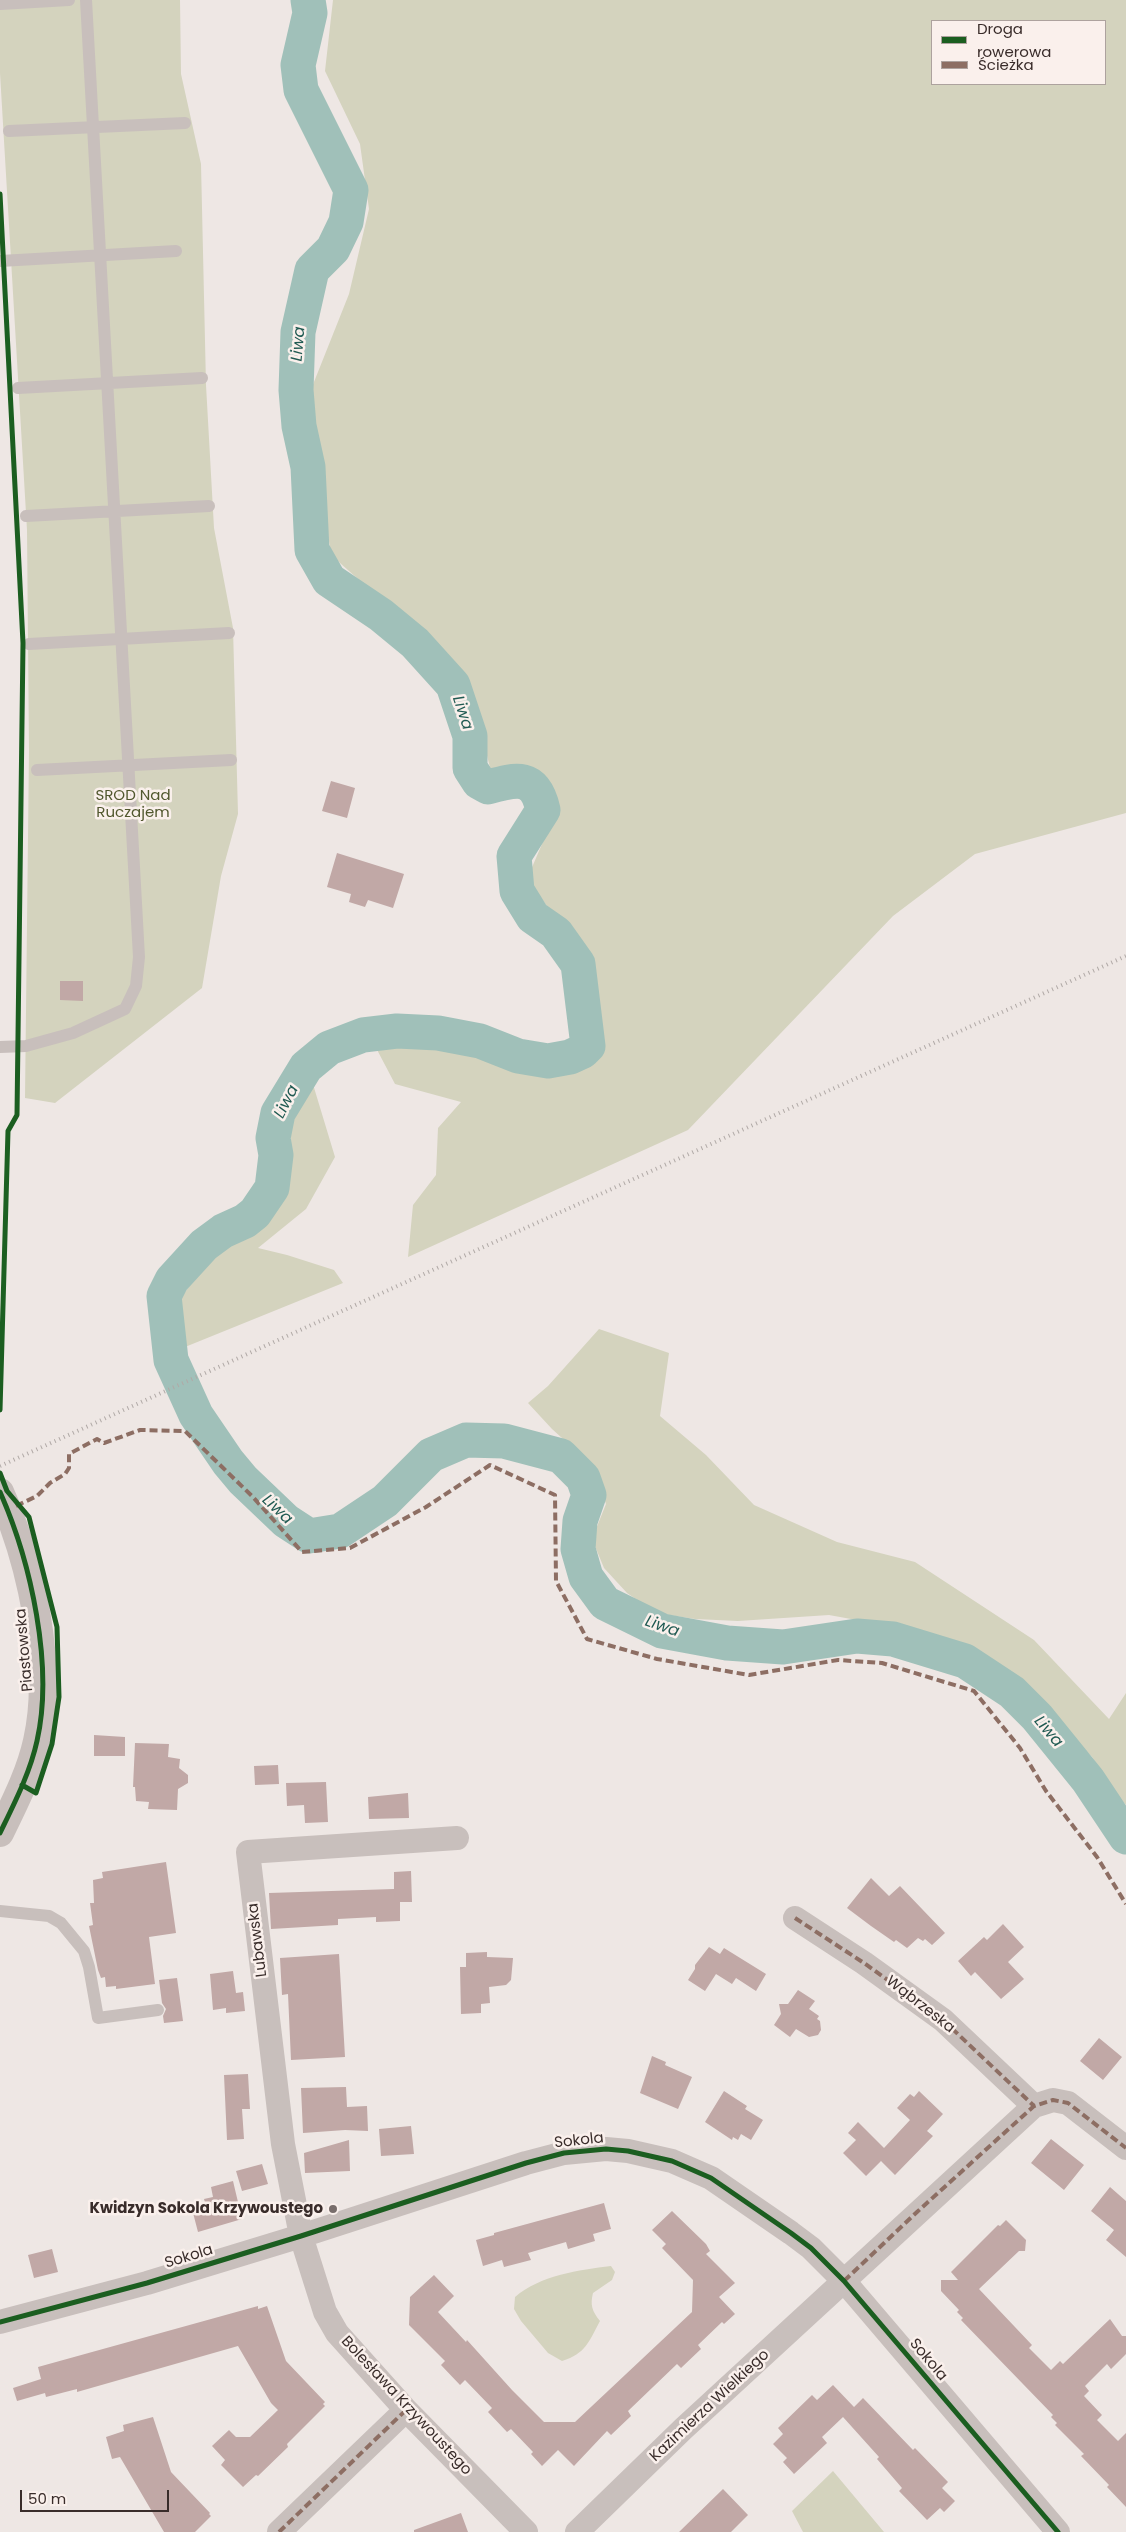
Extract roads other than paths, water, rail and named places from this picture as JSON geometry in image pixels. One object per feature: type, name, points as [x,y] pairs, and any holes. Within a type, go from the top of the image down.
[{"type":"street","name":"Piastowska","points":[[0,1492],[14,1524],[27,1564],[42,1667],[37,1741],[22,1785],[0,1833]]},
{"type":"street","name":"Lubawska","points":[[302,2236],[283,2144],[248,1852],[457,1838]]},
{"type":"street","name":"Wąbrzeska","points":[[796,1918],[864,1963],[943,2020],[1034,2106]]},
{"type":"street","points":[[844,2282],[917,2212],[1034,2106],[1053,2100],[1068,2103],[1126,2148]]},
{"type":"street","name":"Sokola","points":[[0,2322],[147,2282],[302,2236],[546,2157],[585,2151],[621,2150],[672,2161],[711,2178],[811,2248],[844,2282],[1058,2532]]},
{"type":"street","name":"Bolesława Krzywoustego","points":[[302,2236],[316,2290],[325,2312],[337,2333],[406,2410],[526,2532]]},
{"type":"street","name":"Kazimierza Wielkiego","points":[[577,2532],[683,2429],[844,2282]]},
{"type":"street","points":[[279,2532],[406,2410]]},
{"type":"lane","points":[[0,4],[70,0]]},
{"type":"lane","points":[[0,1047],[26,1046],[74,1033],[125,1009],[136,986],[139,957],[86,0]]},
{"type":"lane","points":[[10,131],[186,123]]},
{"type":"lane","points":[[0,261],[176,251]]},
{"type":"lane","points":[[18,388],[202,378]]},
{"type":"lane","points":[[26,516],[209,506]]},
{"type":"lane","points":[[29,644],[229,633]]},
{"type":"lane","points":[[37,770],[231,760]]},
{"type":"lane","points":[[0,1911],[49,1916],[61,1923],[84,1951],[89,1967],[98,2018],[158,2010]]},
{"type":"waterway","name":"Liwa","points":[[308,0],[310,13],[298,65],[301,90],[351,190],[346,222],[333,249],[312,270],[298,332],[296,390],[299,426],[308,467],[312,550],[329,580],[381,615],[415,643],[453,685],[470,736],[470,768],[479,782],[488,787],[508,782],[523,782],[530,785],[540,798],[543,810],[514,856],[517,891],[533,917],[556,933],[578,964],[588,1046],[583,1051],[570,1057],[548,1061],[518,1056],[480,1041],[438,1033],[397,1031],[363,1035],[329,1048],[306,1067],[278,1113],[273,1138],[276,1155],[272,1188],[255,1213],[245,1221],[223,1231],[204,1245],[172,1280],[164,1296],[171,1360],[196,1415],[228,1462],[243,1480],[286,1521],[309,1536],[340,1531],[385,1501],[431,1455],[466,1440],[504,1441],[561,1456],[583,1478],[589,1495],[580,1521],[578,1549],[586,1577],[605,1603],[662,1631],[727,1643],[783,1647],[857,1636],[893,1639],[965,1661],[1012,1692],[1037,1717],[1088,1780],[1126,1837]]},
{"type":"railway","points":[[0,1466],[1126,956]]},
{"type":"place","name":"Kwidzyn Sokola Krzywoustego","points":[[333,2209]]},
{"type":"park label","name":"SROD Nad Ruczajem","points":[[133,804]]}]
